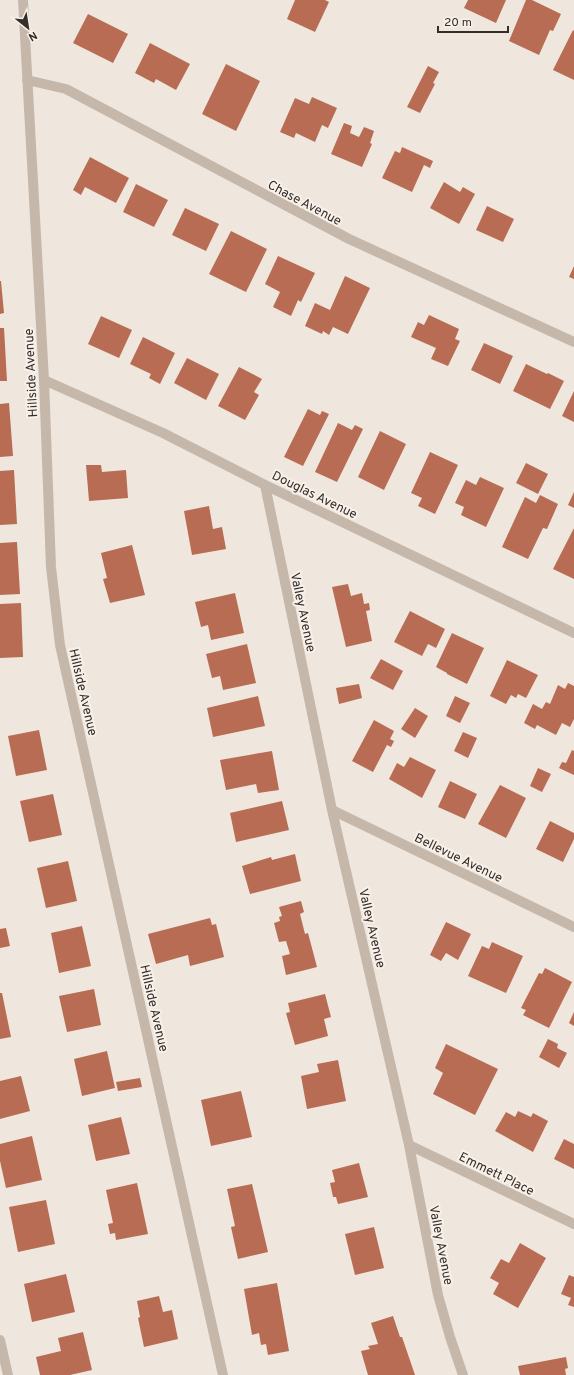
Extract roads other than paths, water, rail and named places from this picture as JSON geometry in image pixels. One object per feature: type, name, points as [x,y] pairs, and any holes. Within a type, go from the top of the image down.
[{"type":"street","name":"Hillside Avenue","points":[[23,0],[44,380],[51,568],[60,644],[223,1375]]},
{"type":"street","name":"Chase Avenue","points":[[27,80],[66,89],[349,239],[574,342]]},
{"type":"street","name":"Douglas Avenue","points":[[44,380],[163,433],[265,485],[574,633]]},
{"type":"street","name":"Valley Avenue","points":[[265,485],[332,810],[409,1146],[438,1296],[463,1375]]},
{"type":"street","name":"Bellevue Avenue","points":[[332,810],[574,926]]},
{"type":"street","name":"Emmett Place","points":[[409,1146],[574,1224]]},
{"type":"street","points":[[0,1340],[8,1375]]}]
